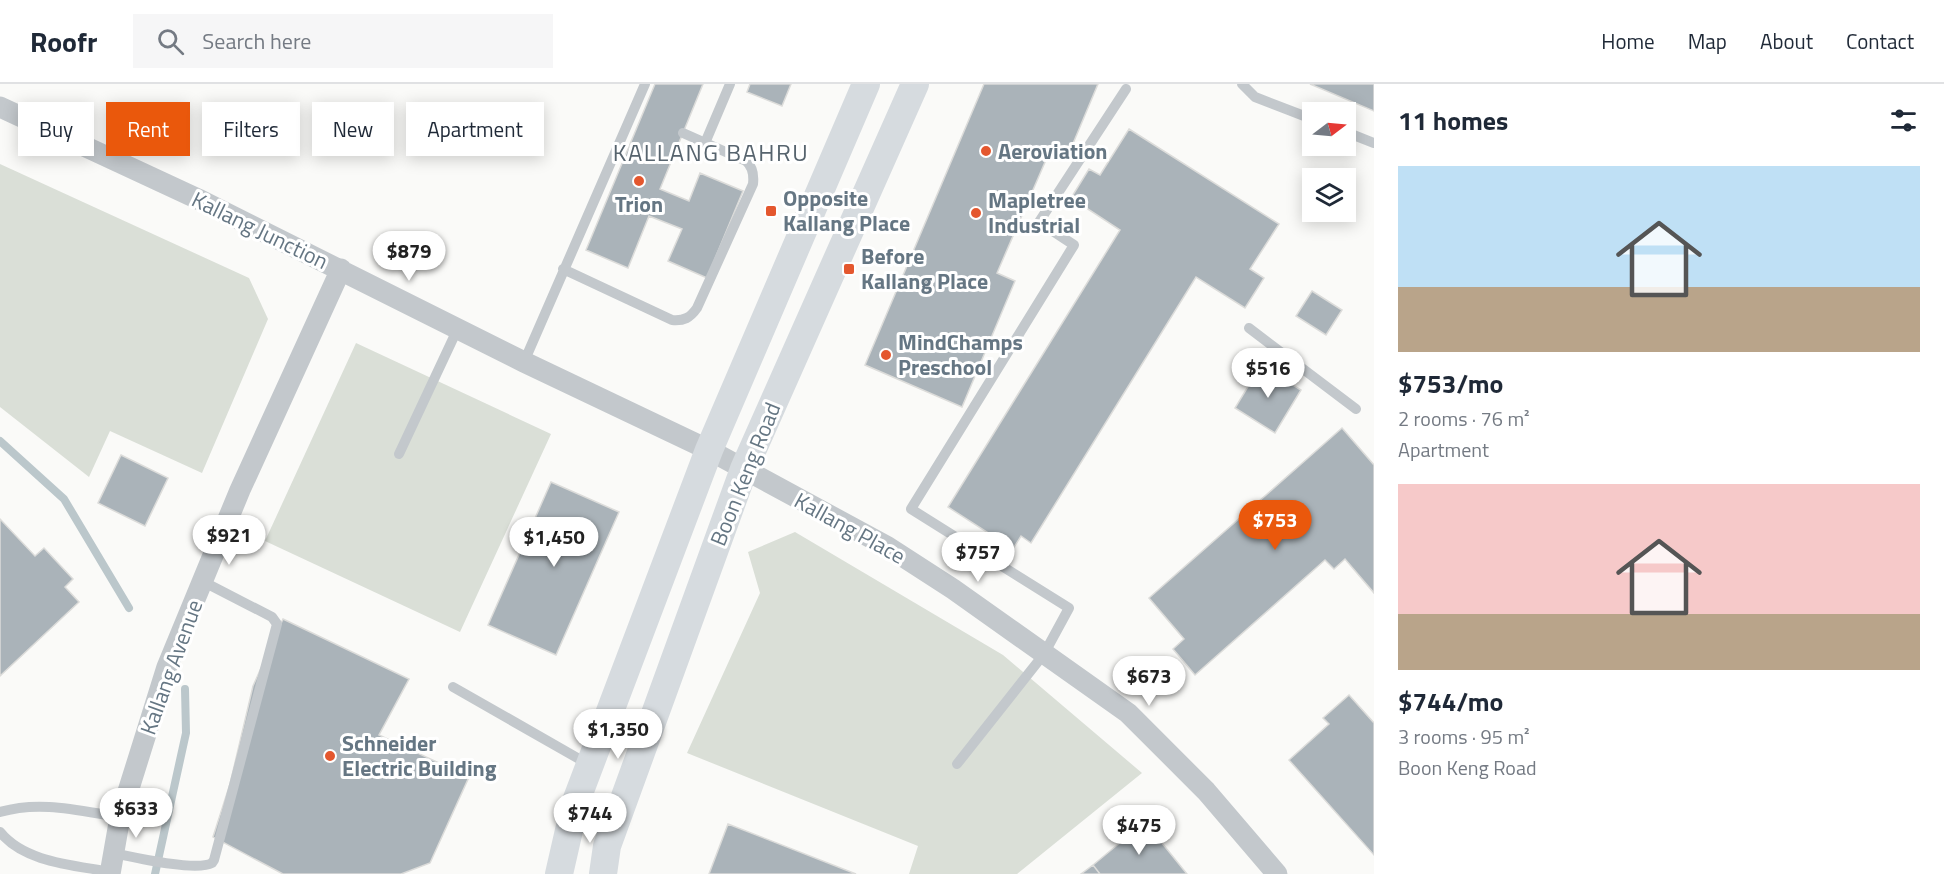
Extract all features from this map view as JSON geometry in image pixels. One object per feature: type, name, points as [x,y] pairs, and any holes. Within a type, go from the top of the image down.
[{"type":"main road","name":"Boon Keng Road","points":[[559,874],[575,804],[709,450],[866,84]]},
{"type":"main road","name":"Boon Keng Road","points":[[603,874],[607,846],[744,469],[915,84]]},
{"type":"street","name":"Kallang Junction","points":[[0,107],[198,199],[744,469]]},
{"type":"street","name":"Kallang Avenue","points":[[112,866],[120,817],[167,667],[240,490],[341,269]]},
{"type":"street","name":"Kallang Place","points":[[744,469],[892,550],[953,589],[1128,713],[1206,791],[1277,874]]},
{"type":"lane","points":[[524,362],[563,269],[638,113],[645,84]]},
{"type":"lane","points":[[705,143],[730,84]]},
{"type":"lane","points":[[1242,84],[1255,97],[1302,115]]},
{"type":"lane","points":[[957,764],[1044,654],[1069,608],[911,509],[1074,245],[1039,222],[1126,89]]},
{"type":"lane","points":[[563,269],[672,320],[680,321],[692,315],[754,177],[751,165],[683,133]]},
{"type":"lane","points":[[1356,136],[1374,143]]},
{"type":"lane","points":[[399,454],[458,328]]},
{"type":"lane","points":[[1249,328],[1356,409]]},
{"type":"lane","points":[[0,832],[21,850],[48,860],[112,866],[141,859],[205,866],[212,863],[277,624],[272,617],[202,581]]},
{"type":"lane","points":[[453,687],[591,765]]},
{"type":"lane","points":[[0,812],[43,806],[120,817]]},
{"type":"shaded area","points":[[0,164],[249,278],[268,319],[202,473],[110,431],[89,477],[0,407]]},
{"type":"shaded area","points":[[356,343],[551,434],[460,632],[265,541]]},
{"type":"shaded area","points":[[795,532],[1003,655],[1142,773],[1017,874],[909,874],[918,846],[687,753],[760,593],[748,552]]},
{"type":"building","name":"Trion","points":[[655,84],[703,84],[660,189],[689,201],[700,173],[743,191],[707,278],[668,261],[682,229],[649,216],[628,268],[586,250]]},
{"type":"building","points":[[750,84],[791,84],[782,106],[747,92]]},
{"type":"building","name":"Mapletree Industrial","points":[[984,84],[1098,84],[1069,153],[1052,146],[997,273],[1015,281],[962,407],[865,365]]},
{"type":"building","points":[[1310,84],[1374,84],[1374,111]]},
{"type":"building","points":[[1129,129],[1279,224],[1250,269],[1264,278],[1245,308],[1196,277],[1031,543],[1021,536],[1013,549],[948,507],[1120,230],[1071,198],[1089,169],[1100,175]]},
{"type":"building","points":[[1312,291],[1342,310],[1326,335],[1296,316]]},
{"type":"building","points":[[1261,365],[1301,390],[1275,433],[1235,408]]},
{"type":"building","points":[[1342,428],[1374,465],[1374,593],[1345,559],[1334,569],[1325,560],[1195,675],[1173,649],[1184,639],[1149,598]]},
{"type":"building","points":[[121,455],[168,478],[145,526],[98,503]]},
{"type":"building","points":[[551,482],[619,512],[556,655],[488,625]]},
{"type":"building","points":[[0,519],[35,556],[44,548],[73,579],[65,587],[79,602],[0,676]]},
{"type":"building","name":"Schneider Electric Building","points":[[283,619],[409,679],[379,735],[469,777],[430,863],[401,874],[283,874],[213,837],[230,784],[253,686]]},
{"type":"building","points":[[1349,695],[1374,723],[1374,855],[1289,760],[1329,724],[1323,718]]},
{"type":"building","points":[[1145,822],[1187,874],[1100,874],[1093,865]]},
{"type":"building","points":[[728,824],[856,874],[709,874]]},
{"type":"building","points":[[1093,865],[1100,874],[1081,874]]},
{"type":"waterway","points":[[0,441],[64,499],[129,608]]},
{"type":"waterway","points":[[155,874],[186,733],[185,689]]},
{"type":"place","name":"Aeroviation","points":[[986,151]]},
{"type":"place","name":"Trion","points":[[639,181]]},
{"type":"place","name":"Opposite Kallang Place","points":[[771,211]]},
{"type":"place","name":"Mapletree Industrial","points":[[976,213]]},
{"type":"place","name":"Before Kallang Place","points":[[849,269]]},
{"type":"place","name":"MindChamps Preschool","points":[[886,355]]},
{"type":"place","name":"Schneider Electric Building","points":[[330,756]]},
{"type":"district","name":"KALLANG BAHRU","points":[[711,153]]}]
